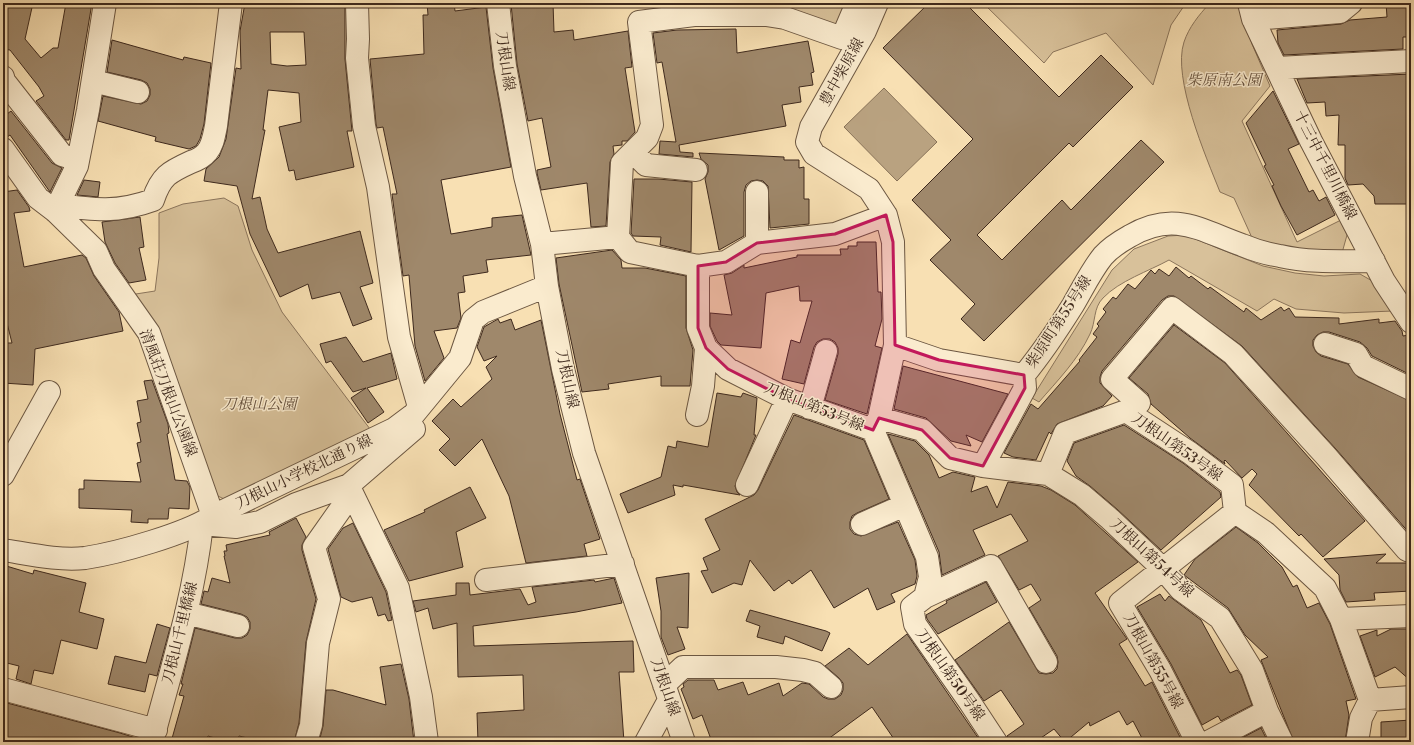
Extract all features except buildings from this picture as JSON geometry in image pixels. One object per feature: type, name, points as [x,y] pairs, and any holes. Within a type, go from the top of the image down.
[{"type":"street","points":[[105,3],[93,82],[78,160],[56,208],[120,210],[153,200],[158,187],[170,171],[200,158],[207,152],[212,144],[224,68],[231,3]]},
{"type":"street","points":[[306,742],[310,725],[318,643],[329,599],[314,547],[351,489],[388,450],[405,438],[422,421],[417,410],[399,337],[378,187],[364,126],[357,58],[357,3]]},
{"type":"street","name":"刀根山線","points":[[498,3],[504,66],[525,176],[542,244],[547,286],[553,310],[563,369],[584,452],[684,742]]},
{"type":"street","points":[[857,3],[842,38],[785,18],[766,14],[694,15],[639,22],[652,125],[646,138],[622,163],[618,237],[630,252],[698,266],[726,262],[757,242],[835,234],[886,215],[893,242],[896,345],[876,424]]},
{"type":"street","name":"豊中柴原線","points":[[878,3],[865,31],[811,127],[807,142],[814,154],[869,189],[886,215]]},
{"type":"street","points":[[1251,11],[1340,12],[1351,3]]},
{"type":"street","name":"十三中千里川橋線","points":[[1251,11],[1311,141],[1384,281],[1411,322]]},
{"type":"street","points":[[1277,68],[1411,61]]},
{"type":"street","points":[[93,82],[138,92]]},
{"type":"street","points":[[15,85],[62,156],[78,160]]},
{"type":"street","name":"清風荘刀根山公園線","points":[[3,149],[38,198],[56,208],[96,251],[104,269],[149,333],[207,520]]},
{"type":"street","points":[[633,152],[646,165],[696,170]]},
{"type":"street","points":[[757,242],[758,192]]},
{"type":"street","name":"柴原町第55号線","points":[[896,345],[938,360],[1024,375],[1040,355],[1073,305],[1091,273],[1104,255],[1121,241],[1143,228],[1171,223],[1193,226],[1242,246],[1281,256],[1332,262],[1374,261]]},
{"type":"street","points":[[542,244],[618,237]]},
{"type":"street","points":[[698,266],[698,328],[706,348],[703,386],[698,415]]},
{"type":"street","name":"刀根山小学校北通り線","points":[[3,550],[43,556],[84,558],[133,547],[207,520],[394,429],[417,410],[460,358],[473,320],[483,312],[547,286]]},
{"type":"street","points":[[1126,410],[1139,403],[1112,378],[1172,308],[1233,354],[1326,456],[1407,550],[1411,551]]},
{"type":"street","points":[[1325,344],[1356,354],[1363,366],[1411,388]]},
{"type":"street","name":"刀根山第53号線","points":[[706,348],[728,369],[787,399],[810,408],[876,424],[922,430],[950,458],[982,466],[1048,474],[1065,433],[1126,410],[1190,453],[1232,485],[1235,512]]},
{"type":"street","points":[[810,408],[826,352]]},
{"type":"street","points":[[982,466],[1025,388],[1024,375]]},
{"type":"street","points":[[3,475],[49,392]]},
{"type":"street","points":[[747,485],[787,399]]},
{"type":"street","name":"刀根山第50号線","points":[[876,424],[905,505],[927,556],[930,577],[925,597],[912,607],[915,624],[996,742]]},
{"type":"street","name":"刀根山第54号線","points":[[1048,474],[1082,495],[1099,509],[1163,569],[1180,589],[1220,618],[1252,670],[1267,711],[1282,742]]},
{"type":"street","points":[[207,520],[236,526],[260,522],[296,504],[351,489]]},
{"type":"street","points":[[351,489],[398,588],[421,697],[427,742]]},
{"type":"street","points":[[862,524],[905,505]]},
{"type":"street","points":[[1235,512],[1266,533],[1325,588],[1341,619],[1370,700],[1361,718],[1357,742]]},
{"type":"street","name":"刀根山第55号線","points":[[1197,742],[1160,670],[1120,603],[1235,512]]},
{"type":"street","name":"刀根山千里橋線","points":[[154,736],[186,613],[207,520]]},
{"type":"street","points":[[486,580],[623,564]]},
{"type":"street","points":[[925,597],[991,566],[1046,662]]},
{"type":"street","points":[[186,613],[238,626]]},
{"type":"street","points":[[1341,619],[1411,616]]},
{"type":"street","points":[[646,742],[666,693],[683,667],[776,667],[815,673],[831,687]]},
{"type":"street","points":[[3,689],[154,736]]},
{"type":"street","points":[[1370,700],[1411,697]]},
{"type":"street","points":[[1208,742],[1267,711]]},
{"type":"highlighted area","points":[[886,215],[893,242],[895,345],[939,360],[1024,375],[1025,388],[983,466],[950,458],[922,430],[879,418],[873,430],[787,399],[728,369],[706,348],[698,328],[698,266],[726,262],[757,243],[835,234]]},
{"type":"green space","points":[[787,3],[849,3],[840,25],[832,28],[785,9]]},
{"type":"green space","points":[[983,3],[1186,3],[1171,25],[1153,85],[1106,33],[1053,52],[1044,63]]},
{"type":"green space","name":"柴原南公園","points":[[1238,3],[1252,44],[1270,86],[1242,121],[1297,242],[1341,220],[1347,235],[1342,253],[1297,251],[1253,240],[1234,198],[1220,192],[1199,139],[1186,96],[1182,57],[1184,42],[1191,26],[1209,4]]},
{"type":"green space","name":"刀根山公園","points":[[224,198],[238,206],[252,250],[282,312],[370,429],[228,501],[214,494],[123,296],[155,291],[159,258],[159,213],[183,204]]},
{"type":"green space","points":[[1185,235],[1263,266],[1295,273],[1324,276],[1360,274],[1374,282],[1393,311],[1344,313],[1296,309],[1274,299],[1257,311],[1169,260],[1117,286],[1103,298],[1096,311],[1090,334],[1080,353],[1039,402],[1032,398],[1112,270],[1134,249],[1168,236]]},
{"type":"shaded area","points":[[884,88],[937,142],[897,181],[844,127]]}]
